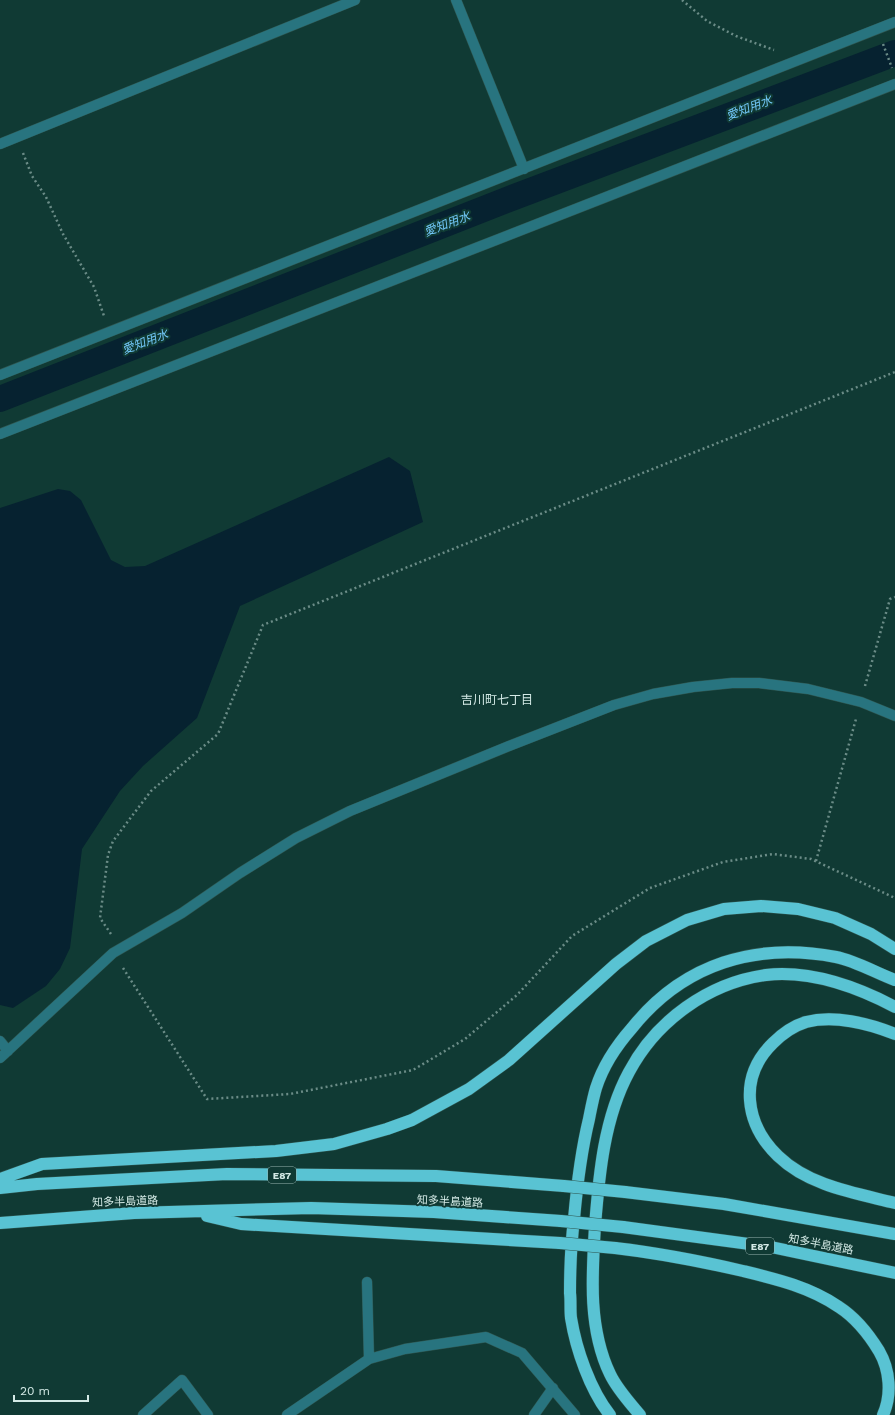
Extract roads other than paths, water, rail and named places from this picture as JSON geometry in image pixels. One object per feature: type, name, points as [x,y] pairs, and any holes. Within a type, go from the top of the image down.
[{"type":"highway","points":[[0,1179],[42,1164],[276,1151],[334,1144],[387,1129],[412,1120],[469,1089],[509,1060],[616,964],[646,941],[687,920],[724,909],[760,906],[798,908],[834,918],[871,934],[895,949]]},
{"type":"highway","points":[[610,1415],[602,1406],[585,1369],[571,1317],[570,1258],[577,1177],[596,1087],[617,1046],[659,998],[700,972],[734,958],[781,951],[807,953],[838,958],[895,980]]},
{"type":"highway","points":[[640,1415],[610,1375],[599,1340],[593,1304],[593,1262],[598,1181],[606,1142],[617,1101],[628,1073],[656,1033],[696,1000],[744,980],[768,975],[792,975],[816,978],[870,994],[895,1007]]},
{"type":"highway","points":[[895,1034],[843,1020],[824,1019],[805,1022],[791,1028],[766,1049],[755,1068],[749,1089],[750,1108],[760,1134],[778,1157],[826,1186],[895,1204]]},
{"type":"highway","name":"知多半島道路","points":[[0,1188],[37,1184],[227,1174],[436,1176],[564,1186],[724,1204],[895,1234]]},
{"type":"highway","name":"知多半島道路","points":[[0,1223],[134,1213],[311,1208],[434,1212],[622,1227],[771,1247],[895,1273]]},
{"type":"highway","points":[[191,1212],[241,1224],[560,1243],[615,1248],[668,1255],[765,1276],[794,1284],[839,1307],[857,1321],[871,1339],[881,1356],[887,1371],[889,1384],[883,1415]]},
{"type":"street","points":[[0,144],[355,0]]},
{"type":"street","points":[[456,0],[524,169]]},
{"type":"street","points":[[0,375],[895,22]]},
{"type":"street","points":[[0,434],[895,84]]},
{"type":"street","points":[[0,1041],[4,1054],[117,950],[182,913],[240,873],[296,838],[350,811],[614,705],[653,694],[693,687],[732,683],[759,683],[793,687],[861,702],[895,716]]},
{"type":"street","points":[[367,1282],[369,1359]]},
{"type":"street","points":[[287,1415],[369,1359],[405,1349],[486,1337],[522,1353],[576,1415]]},
{"type":"street","points":[[143,1415],[182,1380],[208,1415]]},
{"type":"street","points":[[534,1415],[553,1388]]},
{"type":"water","points":[[389,457],[410,471],[423,522],[240,606],[197,718],[143,766],[120,791],[82,849],[70,948],[60,969],[46,986],[13,1008],[0,1005],[0,508],[58,489],[70,491],[81,500],[111,560],[125,567],[145,566]]},
{"type":"waterway","name":"愛知用水","points":[[0,399],[504,201],[895,53]]},
{"type":"district","name":"吉川町七丁目","points":[[497,700]]}]
